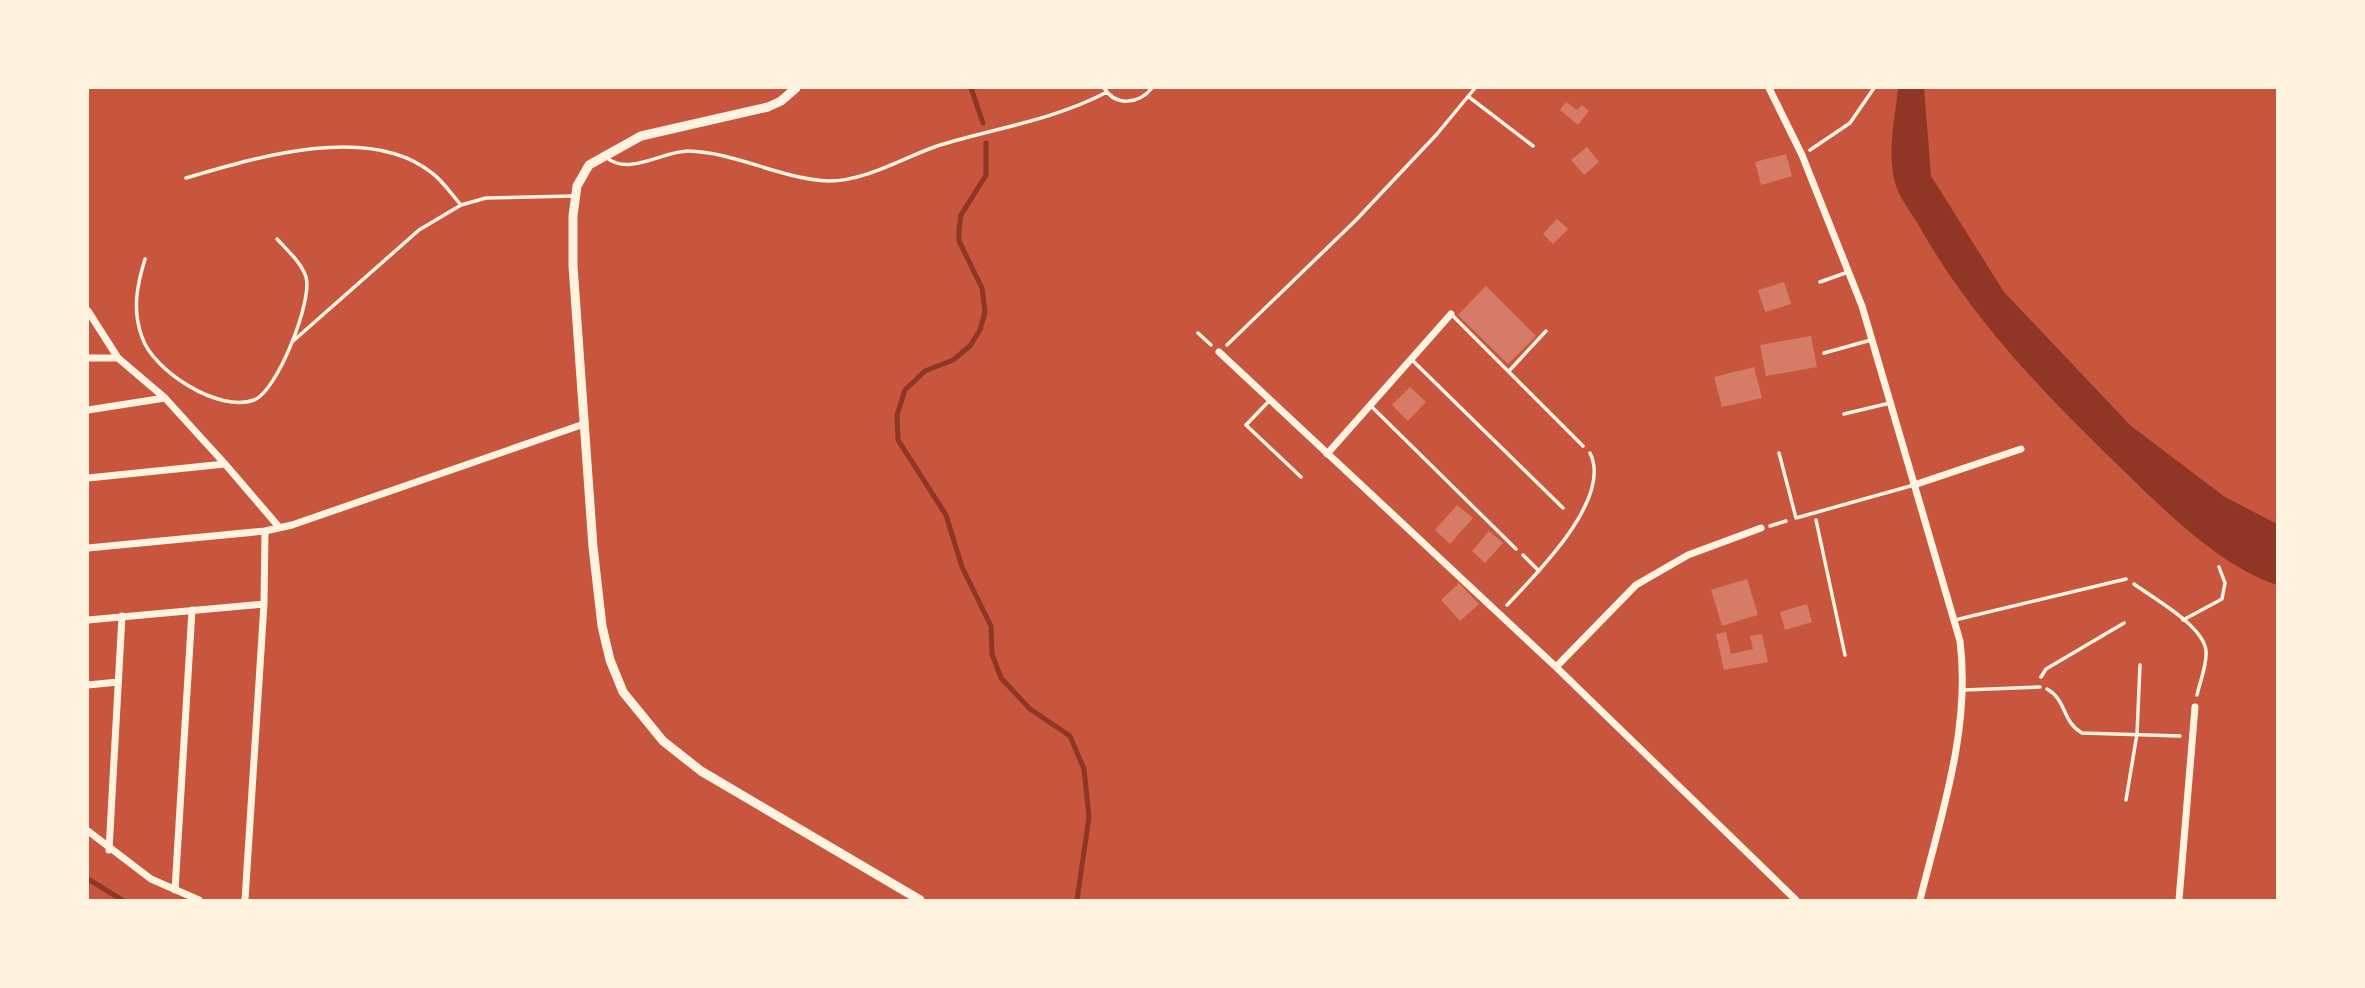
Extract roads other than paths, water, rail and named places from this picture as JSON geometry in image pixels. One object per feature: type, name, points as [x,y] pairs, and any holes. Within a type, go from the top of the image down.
[{"type":"street","points":[[796,88],[781,101],[768,107],[663,129],[602,155],[581,175],[574,196],[573,266],[596,586],[610,660],[623,692],[663,741],[701,771],[920,901]]},
{"type":"street","points":[[1769,88],[1802,155],[1848,272],[1955,620],[1962,653],[1964,690],[1959,735],[1920,901]]},
{"type":"street","points":[[88,311],[118,358],[165,398],[279,527]]},
{"type":"street","points":[[1327,454],[1451,314]]},
{"type":"street","points":[[1219,352],[1556,667],[1796,901]]},
{"type":"street","points":[[88,358],[118,358]]},
{"type":"street","points":[[88,410],[165,398]]},
{"type":"street","points":[[88,548],[265,531],[584,424]]},
{"type":"street","points":[[1914,485],[2021,449]]},
{"type":"street","points":[[88,478],[225,464]]},
{"type":"street","points":[[1556,667],[1636,585],[1688,555],[1761,528]]},
{"type":"street","points":[[245,901],[264,604],[265,531]]},
{"type":"street","points":[[88,620],[264,604]]},
{"type":"street","points":[[175,890],[192,610]]},
{"type":"street","points":[[108,850],[122,616]]},
{"type":"street","points":[[88,685],[118,682]]},
{"type":"street","points":[[2179,901],[2195,707]]},
{"type":"street","points":[[88,831],[108,850],[151,879],[199,901]]},
{"type":"lane","points":[[602,155],[618,165],[629,165],[669,153],[700,152],[802,178],[850,179],[942,145],[1071,109],[1105,90],[1126,102],[1146,95],[1152,88]]},
{"type":"lane","points":[[186,178],[255,158],[302,149],[355,148],[413,162],[432,173],[461,205]]},
{"type":"lane","points":[[290,344],[419,230],[461,205],[486,198],[574,196]]},
{"type":"lane","points":[[145,259],[137,288],[136,315],[142,340],[160,364],[201,393],[232,404],[256,400],[272,385],[307,294],[306,277],[295,258],[277,239]]},
{"type":"lane","points":[[1820,282],[1848,272]]},
{"type":"lane","points":[[1451,314],[1583,446]]},
{"type":"lane","points":[[1509,371],[1546,331]]},
{"type":"lane","points":[[1824,353],[1871,340]]},
{"type":"lane","points":[[1411,359],[1563,508]]},
{"type":"lane","points":[[1269,400],[1246,425],[1301,477]]},
{"type":"lane","points":[[1844,414],[1890,403]]},
{"type":"lane","points":[[1370,405],[1516,549]]},
{"type":"lane","points":[[1779,453],[1796,518],[1914,485]]},
{"type":"lane","points":[[1955,620],[2126,579]]},
{"type":"lane","points":[[1964,690],[2040,687]]},
{"type":"waterway","points":[[971,88],[983,123]]},
{"type":"waterway","points":[[986,143],[986,175],[961,215],[959,229],[959,241],[982,288],[985,312],[980,330],[970,346],[953,360],[925,371],[905,390],[897,415],[898,440],[946,515],[962,567],[991,626],[992,654],[1001,678],[1030,709],[1070,736],[1084,769],[1089,817],[1077,900]]},
{"type":"waterway","points":[[88,879],[122,900]]}]
